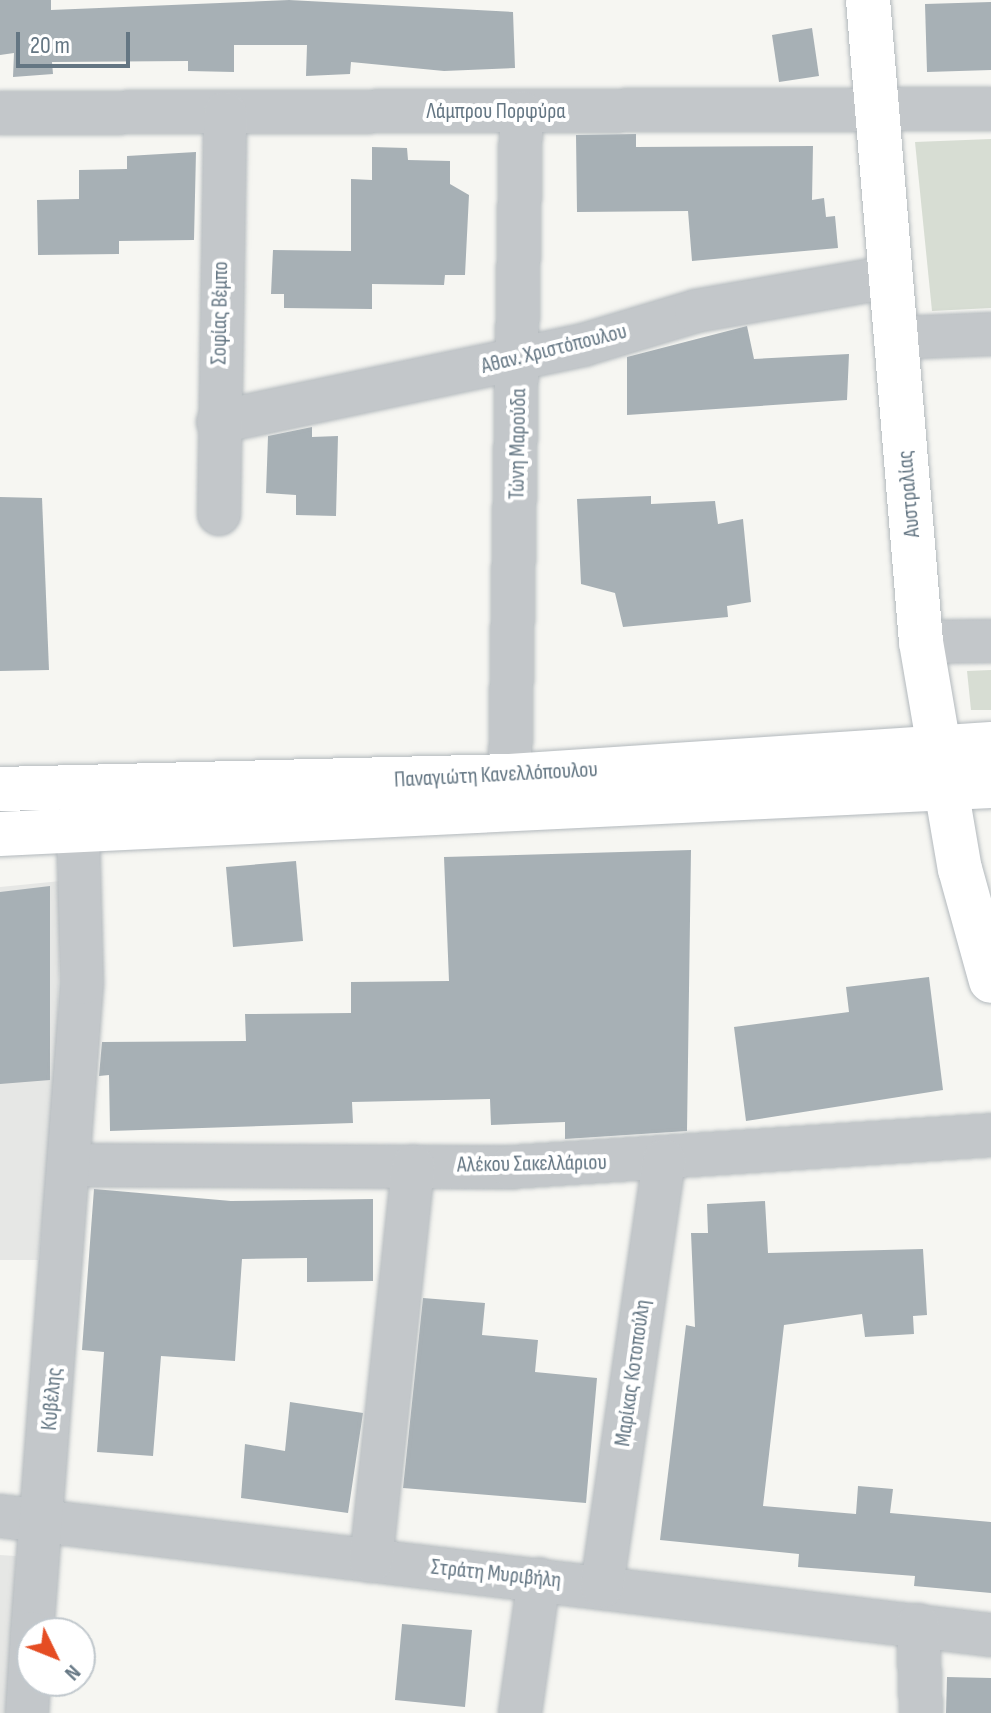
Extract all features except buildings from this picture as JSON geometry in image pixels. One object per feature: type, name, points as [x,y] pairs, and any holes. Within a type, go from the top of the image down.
[{"type":"main road","name":"Αυστραλίας","points":[[868,0],[921,642],[960,869],[991,981]]},
{"type":"main road","name":"Παναγιώτη Κανελλόπουλου","points":[[0,834],[941,767],[991,744]]},
{"type":"main road","name":"Παναγιώτη Κανελλόπουλου","points":[[0,789],[941,767],[991,786]]},
{"type":"street","name":"Λάμπρου Πορφύρα","points":[[0,113],[876,113],[991,109]]},
{"type":"street","name":"Τώνη Μαρούδα","points":[[510,776],[520,359],[521,112]]},
{"type":"street","name":"Σοφίας Βέμπο","points":[[219,514],[225,113]]},
{"type":"street","name":"Αθαν. Χριστόπουλου","points":[[218,422],[520,359],[696,311],[889,277]]},
{"type":"street","points":[[896,338],[991,334]]},
{"type":"street","points":[[921,642],[991,641]]},
{"type":"street","name":"Κυβέλης","points":[[33,1617],[71,1165],[82,983],[78,829]]},
{"type":"street","name":"Αλέκου Σακελλάριου","points":[[71,1165],[413,1166],[664,1160],[991,1135]]},
{"type":"street","name":"Μαρίκας Κοτοπούλη","points":[[602,1586],[664,1160]]},
{"type":"street","points":[[371,1561],[413,1166]]},
{"type":"street","name":"Στράτη Μυριβήλη","points":[[0,1516],[991,1635]]},
{"type":"street","points":[[520,1713],[539,1579]]},
{"type":"street","points":[[918,1625],[921,1713]]},
{"type":"shaded area","points":[[991,139],[991,308],[932,311],[915,142]]},
{"type":"shaded area","points":[[991,670],[991,710],[971,710],[967,671]]},
{"type":"shaded area","points":[[61,881],[56,1098],[38,1260],[0,1260],[0,887]]},
{"type":"shaded area","points":[[0,1555],[16,1556],[9,1713],[0,1713]]}]
